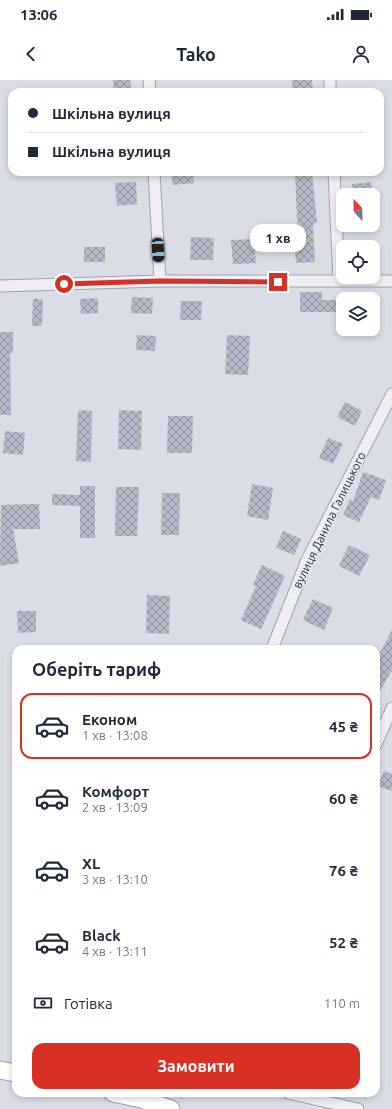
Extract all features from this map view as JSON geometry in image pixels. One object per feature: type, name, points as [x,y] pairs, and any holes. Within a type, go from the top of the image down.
[{"type":"main road","points":[[0,1070],[12,1072]]},
{"type":"main road","points":[[131,1097],[171,1109]]},
{"type":"street","points":[[154,176],[160,281]]},
{"type":"street","points":[[334,176],[337,240]]},
{"type":"street","points":[[0,286],[160,281],[336,282]]},
{"type":"street","points":[[380,281],[392,281]]},
{"type":"street","name":"вулиця Данила Галицького","points":[[274,645],[307,560],[392,394]]},
{"type":"street","points":[[380,735],[392,708]]},
{"type":"street","points":[[306,1097],[358,1109]]},
{"type":"building","points":[[113,80],[130,80],[131,88],[114,88]]},
{"type":"building","points":[[292,80],[312,80],[313,88],[293,88]]},
{"type":"building","points":[[172,176],[193,176],[194,183],[173,185]]},
{"type":"building","points":[[295,176],[312,176],[317,223],[313,223],[315,262],[296,263],[294,240],[298,239]]},
{"type":"building","points":[[136,182],[137,204],[117,206],[115,183]]},
{"type":"building","points":[[371,182],[371,188],[352,188],[352,184]]},
{"type":"building","points":[[191,237],[214,238],[213,260],[190,260]]},
{"type":"building","points":[[254,239],[256,263],[233,264],[231,240]]},
{"type":"building","points":[[84,247],[105,247],[105,262],[84,262]]},
{"type":"building","points":[[300,292],[322,292],[322,300],[336,300],[336,312],[300,312]]},
{"type":"building","points":[[132,297],[153,298],[152,314],[131,313]]},
{"type":"building","points":[[98,298],[98,313],[81,314],[80,299]]},
{"type":"building","points":[[33,299],[43,299],[42,326],[32,326]]},
{"type":"building","points":[[181,301],[202,301],[201,320],[180,320]]},
{"type":"building","points":[[0,332],[13,332],[13,353],[10,353],[11,415],[0,415]]},
{"type":"building","points":[[137,335],[156,336],[155,351],[136,350]]},
{"type":"building","points":[[227,335],[250,336],[248,375],[225,374]]},
{"type":"building","points":[[345,402],[362,411],[355,426],[337,417]]},
{"type":"building","points":[[78,410],[92,411],[91,462],[76,461]]},
{"type":"building","points":[[119,410],[142,411],[141,450],[118,449]]},
{"type":"building","points":[[168,416],[193,416],[192,453],[167,453]]},
{"type":"building","points":[[5,431],[25,433],[23,455],[3,453]]},
{"type":"building","points":[[328,438],[343,444],[333,464],[319,458]]},
{"type":"building","points":[[363,472],[386,480],[379,500],[371,497],[359,522],[343,515],[350,499],[353,501]]},
{"type":"building","points":[[252,484],[273,488],[268,520],[247,516]]},
{"type":"building","points":[[80,486],[95,486],[95,538],[80,538],[80,506],[52,505],[52,494],[80,495]]},
{"type":"building","points":[[116,487],[139,487],[137,536],[115,536]]},
{"type":"building","points":[[162,493],[180,493],[179,535],[161,535]]},
{"type":"building","points":[[39,504],[40,529],[13,529],[19,563],[0,566],[1,505]]},
{"type":"building","points":[[283,531],[301,539],[294,555],[276,548]]},
{"type":"building","points":[[349,545],[370,555],[359,576],[339,566]]},
{"type":"building","points":[[262,565],[285,576],[261,629],[241,620],[256,586],[253,585]]},
{"type":"building","points":[[147,595],[170,596],[169,634],[146,633]]},
{"type":"building","points":[[313,599],[333,608],[324,630],[303,620]]},
{"type":"building","points":[[17,611],[36,611],[36,632],[18,633]]},
{"type":"building","points":[[392,630],[392,670],[380,691],[380,652]]},
{"type":"building","points":[[384,771],[392,774],[392,791],[380,787],[380,781]]},
{"type":"route","points":[[64,284],[160,281],[278,282]]}]
